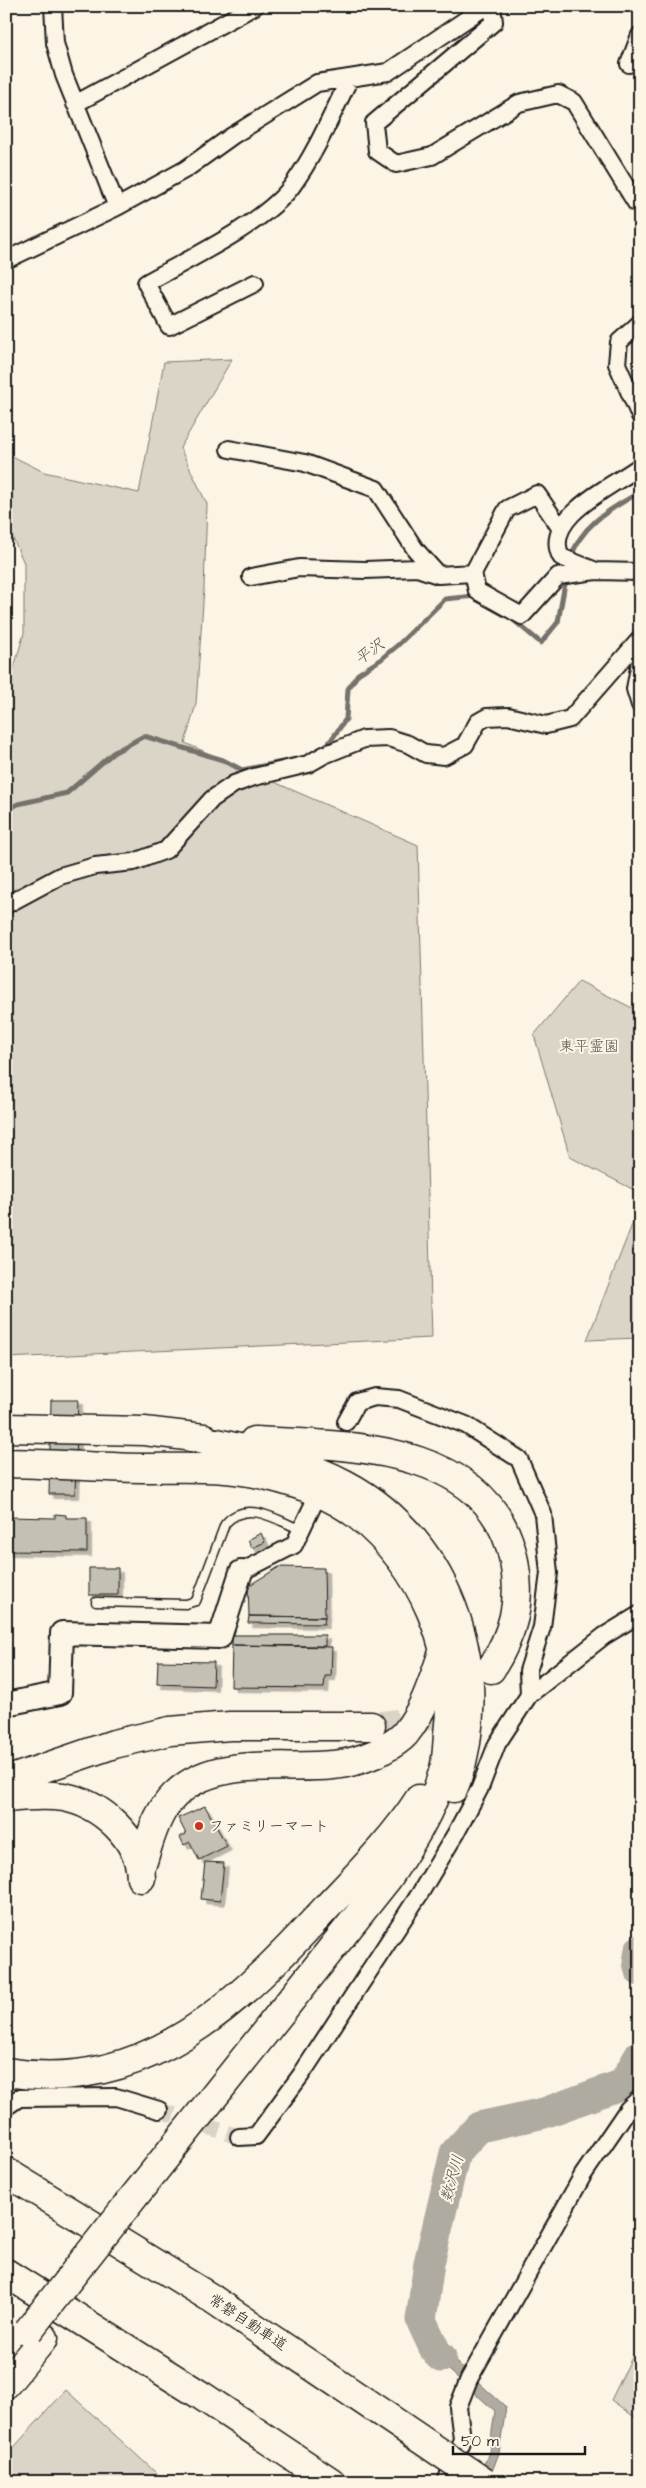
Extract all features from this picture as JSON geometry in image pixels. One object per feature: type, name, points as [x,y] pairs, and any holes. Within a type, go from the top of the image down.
[{"type":"highway","points":[[6,1428],[144,1432],[309,1444],[366,1450],[418,1461],[454,1475],[483,1500],[494,1515],[512,1550],[518,1590],[516,1612],[504,1648],[491,1669]]},
{"type":"highway","points":[[6,2384],[36,2334],[409,1875],[443,1817],[463,1764],[471,1707],[467,1656],[454,1608],[430,1562],[394,1520],[370,1500],[347,1485],[305,1466],[186,1436]]},
{"type":"highway","points":[[6,1463],[229,1468],[297,1484],[354,1512],[383,1538],[408,1569],[427,1601],[444,1647],[449,1670],[451,1714],[444,1771],[429,1810],[413,1840],[388,1878],[136,2209]]},
{"type":"highway","points":[[6,1798],[29,1796],[66,1798],[92,1808],[120,1827],[141,1873],[152,1831],[165,1807],[182,1789],[203,1776],[238,1768],[336,1765],[361,1760],[384,1749],[404,1736],[424,1707],[444,1647]]},
{"type":"highway","points":[[6,1781],[114,1744],[170,1731],[230,1726],[371,1726]]},
{"type":"highway","points":[[6,2072],[31,2075],[76,2074],[124,2063],[148,2055],[170,2044],[220,2012],[270,1968],[380,1849],[427,1788],[447,1744]]},
{"type":"highway","points":[[6,2159],[103,2221],[166,2269]]},
{"type":"highway","name":"常磐自動車道","points":[[6,2172],[211,2298],[484,2482]]},
{"type":"highway","points":[[6,2272],[202,2396],[331,2482]]},
{"type":"highway","points":[[6,2290],[170,2376]]},
{"type":"highway","points":[[6,2358],[36,2334]]},
{"type":"street","points":[[53,6],[55,43],[64,76],[117,207]]},
{"type":"street","points":[[75,104],[255,6]]},
{"type":"street","points":[[6,260],[117,207],[186,169],[232,136],[317,83],[388,72],[486,6]]},
{"type":"street","points":[[492,6],[494,22],[374,123],[377,151],[396,164],[432,156],[520,103],[558,94],[574,102],[631,195],[640,205]]},
{"type":"street","points":[[629,64],[640,35]]},
{"type":"street","points":[[254,283],[169,326],[146,283],[260,217],[291,187],[318,143],[350,78]]},
{"type":"street","points":[[640,324],[619,342],[617,364],[640,416]]},
{"type":"street","points":[[229,449],[305,463],[376,489],[415,549],[438,575]]},
{"type":"street","points":[[570,571],[557,549],[557,540],[561,529],[571,513],[640,466]]},
{"type":"street","points":[[561,529],[537,494],[508,509],[473,573],[477,591],[522,616],[570,571],[640,572]]},
{"type":"street","points":[[251,577],[299,568],[365,570],[417,568],[438,575],[473,573]]},
{"type":"street","points":[[6,905],[60,876],[95,866],[134,862],[166,850],[212,799],[234,784],[254,777],[308,764],[324,755],[364,739],[389,738],[408,744],[426,754],[444,756],[465,745],[478,722],[486,716],[508,716],[546,725],[570,719],[640,639]]},
{"type":"street","points":[[640,662],[635,689],[640,705]]},
{"type":"street","points":[[346,1422],[357,1402],[375,1397],[400,1399],[466,1426],[519,1459],[543,1514],[549,1574],[542,1628],[528,1672],[530,1695]]},
{"type":"street","points":[[6,1704],[60,1693],[62,1633],[220,1637],[241,1572],[294,1545],[313,1505]]},
{"type":"street","points":[[238,2137],[256,2136],[301,2075],[353,1993],[400,1925],[456,1833],[480,1788],[497,1744],[530,1695],[604,1636],[640,1614]]},
{"type":"street","points":[[6,2107],[19,2098],[116,2098],[159,2110]]},
{"type":"street","points":[[446,2482],[462,2439],[458,2407],[469,2379],[583,2175],[628,2109],[640,2098]]},
{"type":"lane","points":[[96,1602],[186,1604],[196,1601],[225,1524],[232,1516],[241,1512],[251,1510],[301,1530]]},
{"type":"green space","points":[[232,359],[180,448],[207,504],[204,588],[196,704],[185,743],[418,845],[432,1338],[6,1358],[6,681],[10,681],[24,633],[24,563],[6,523],[6,453],[44,472],[139,493],[164,362]]},
{"type":"green space","name":"東平霊園","points":[[579,981],[640,1012],[640,1193],[570,1157],[534,1035]]},
{"type":"green space","points":[[640,1204],[640,1338],[587,1340]]},
{"type":"green space","points":[[640,2341],[640,2421],[611,2400]]},
{"type":"green space","points":[[66,2390],[166,2482],[6,2482],[6,2456]]},
{"type":"shaded area","points":[[426,2319],[440,2348],[506,2407],[499,2453],[488,2482],[477,2482],[489,2452],[495,2411],[432,2355],[416,2322]]},
{"type":"building","points":[[51,1400],[78,1400],[75,1494],[49,1494]]},
{"type":"building","points":[[55,1514],[66,1515],[66,1518],[87,1518],[87,1552],[6,1551],[6,1517],[55,1518]]},
{"type":"building","points":[[261,1533],[265,1542],[252,1548],[248,1540]]},
{"type":"building","points":[[279,1567],[324,1568],[325,1617],[249,1616],[248,1586]]},
{"type":"building","points":[[89,1568],[118,1568],[118,1595],[89,1595]]},
{"type":"building","points":[[249,1616],[325,1617],[324,1624],[248,1623]]},
{"type":"building","points":[[232,1635],[325,1635],[325,1646],[232,1645]]},
{"type":"building","points":[[232,1645],[332,1647],[331,1676],[325,1676],[324,1688],[231,1687]]},
{"type":"building","points":[[158,1661],[214,1662],[213,1686],[157,1684]]},
{"type":"building","name":"ファミリーマート","points":[[205,1806],[227,1846],[199,1860],[190,1842],[184,1845],[180,1837],[186,1834],[178,1818]]},
{"type":"building","points":[[205,1862],[224,1863],[220,1901],[201,1899]]},
{"type":"waterway","name":"平沢","points":[[571,558],[582,536],[598,519],[640,492]]},
{"type":"waterway","name":"平沢","points":[[510,617],[541,643],[558,622],[566,578]]},
{"type":"waterway","name":"平沢","points":[[321,748],[329,743],[346,719],[348,689],[358,674],[380,660],[398,645],[445,599],[475,596]]},
{"type":"waterway","name":"平沢","points":[[6,810],[18,804],[67,793],[113,753],[144,736],[223,760],[242,770],[297,759]]},
{"type":"waterway","name":"数沢川","points":[[640,1950],[638,1962],[640,1971]]},
{"type":"waterway","name":"数沢川","points":[[441,2357],[436,2352],[421,2320],[429,2263],[455,2153],[479,2127],[544,2113],[623,2084],[640,2055]]},
{"type":"tunnel","points":[[371,1726],[410,1721],[434,1714],[466,1693]]},
{"type":"tunnel","points":[[159,2110],[239,2137]]},
{"type":"place","name":"ファミリーマート","points":[[199,1826]]}]
